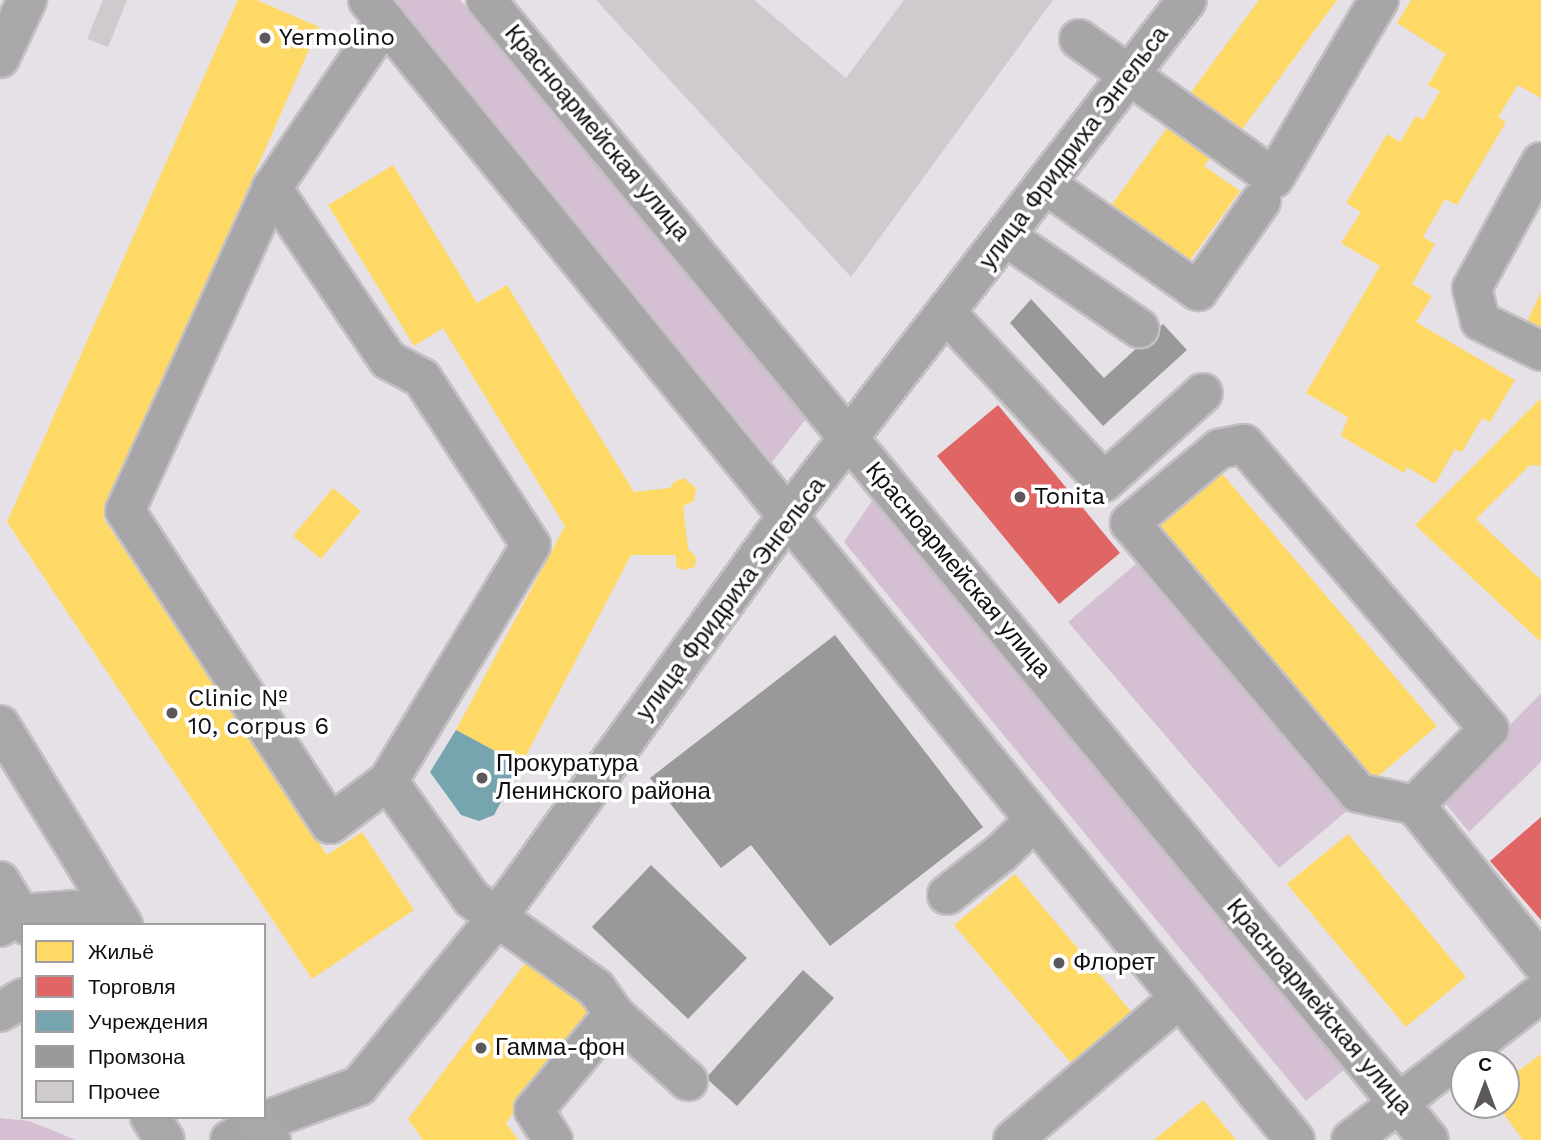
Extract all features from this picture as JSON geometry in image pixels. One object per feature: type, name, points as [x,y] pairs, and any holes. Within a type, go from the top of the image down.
[{"type":"main road","points":[[0,58],[27,0]]},
{"type":"main road","points":[[0,725],[111,919],[16,922],[0,881]]},
{"type":"main road","points":[[0,1012],[21,999]]},
{"type":"main road","points":[[151,1119],[165,1140]]},
{"type":"street","name":"Красноармейская улица","points":[[486,0],[1429,1140]]},
{"type":"street","name":"улица Фридриха Энгельса","points":[[254,1130],[359,1086],[498,916],[788,516],[850,440],[1187,0]]},
{"type":"street","points":[[1079,39],[1274,178],[1379,0]]},
{"type":"street","points":[[272,188],[388,360],[422,378],[531,545],[388,781],[330,824],[125,511],[272,188],[377,10],[1295,1140]]},
{"type":"street","points":[[1541,162],[1472,288],[1480,321],[1541,351]]},
{"type":"street","points":[[1045,184],[1198,291],[1261,201]]},
{"type":"street","points":[[1005,236],[1139,328]]},
{"type":"street","points":[[947,314],[1104,482],[1203,393]]},
{"type":"street","points":[[1415,805],[1489,729],[1244,444],[1219,449],[1130,523],[1358,793],[1415,805],[1541,962]]},
{"type":"street","points":[[388,781],[472,899],[596,988],[614,1014],[688,1081]]},
{"type":"street","points":[[947,895],[1001,853],[1035,820]]},
{"type":"street","points":[[1352,1140],[1541,993]]},
{"type":"street","points":[[1013,1140],[1180,998]]},
{"type":"street","points":[[553,1140],[534,1110],[614,1014]]},
{"type":"shaded area","points":[[396,0],[460,0],[810,414],[772,462]]},
{"type":"shaded area","points":[[874,498],[1345,1069],[1306,1101],[844,542]]},
{"type":"shaded area","points":[[1144,557],[1355,804],[1279,868],[1068,622]]},
{"type":"shaded area","points":[[1541,693],[1541,762],[1469,832],[1440,797]]},
{"type":"shaded area","points":[[0,1118],[29,1121],[76,1140],[0,1140]]},
{"type":"building: Жильё","points":[[238,0],[257,0],[319,27],[103,518],[327,855],[362,832],[414,910],[312,979],[7,522]]},
{"type":"building: Жильё","points":[[1259,0],[1337,0],[1237,136],[1186,99]]},
{"type":"building: Жильё","points":[[1411,0],[1541,0],[1541,98],[1518,85],[1498,117],[1506,122],[1457,205],[1445,199],[1423,237],[1435,244],[1412,284],[1432,296],[1416,322],[1515,380],[1490,422],[1482,418],[1462,452],[1455,449],[1435,484],[1407,467],[1404,473],[1341,436],[1348,417],[1306,393],[1380,266],[1341,243],[1361,212],[1346,203],[1387,134],[1400,142],[1416,116],[1423,120],[1440,91],[1428,85],[1446,54],[1397,23]]},
{"type":"building: Жильё","points":[[1175,117],[1218,148],[1204,166],[1240,191],[1183,270],[1105,214]]},
{"type":"building: Жильё","points":[[393,165],[477,303],[507,285],[634,492],[670,488],[674,482],[684,478],[696,488],[694,501],[683,506],[688,549],[696,557],[695,567],[682,570],[676,566],[676,555],[631,555],[521,765],[456,730],[565,526],[443,328],[414,346],[328,205]]},
{"type":"building: Жильё","points":[[1541,292],[1541,331],[1526,324]]},
{"type":"building: Жильё","points":[[1541,398],[1541,466],[1530,465],[1476,519],[1541,580],[1541,642],[1415,525]]},
{"type":"building: Жильё","points":[[1218,469],[1437,726],[1369,784],[1150,527]]},
{"type":"building: Жильё","points":[[333,488],[361,511],[321,559],[293,536]]},
{"type":"building: Жильё","points":[[1348,834],[1466,977],[1406,1027],[1287,884]]},
{"type":"building: Жильё","points":[[1015,874],[1134,1015],[1077,1070],[954,925]]},
{"type":"building: Жильё","points":[[526,962],[591,1011],[506,1123],[518,1140],[423,1140],[408,1119]]},
{"type":"building: Жильё","points":[[1541,1054],[1541,1140],[1523,1140],[1507,1119],[1520,1119],[1520,1070]]},
{"type":"building: Жильё","points":[[1203,1100],[1236,1140],[1154,1140]]},
{"type":"building: Торговля","points":[[998,405],[1120,553],[1059,604],[937,456]]},
{"type":"building: Торговля","points":[[1541,817],[1541,920],[1490,861]]},
{"type":"building: Учреждения","points":[[456,730],[521,765],[494,815],[479,821],[461,815],[430,772]]},
{"type":"building: Промзона","points":[[1031,299],[1104,378],[1163,324],[1187,350],[1103,426],[1010,323]]},
{"type":"building: Промзона","points":[[835,635],[983,827],[830,946],[751,845],[721,868],[650,778]]},
{"type":"building: Промзона","points":[[651,865],[747,958],[688,1019],[592,927]]},
{"type":"building: Промзона","points":[[803,970],[834,998],[737,1106],[706,1078]]},
{"type":"building: Прочее","points":[[103,0],[127,0],[108,47],[87,39]]},
{"type":"building: Прочее","points":[[596,0],[754,0],[846,78],[904,0],[1053,0],[851,277]]},
{"type":"place","name":"Yermolino","points":[[265,38]]},
{"type":"place","name":"Tonita","points":[[1020,497]]},
{"type":"place","name":"Clinic № 10, corpus 6","points":[[172,713]]},
{"type":"place","name":"Прокуратура Ленинского района","points":[[482,778]]},
{"type":"place","name":"Флорет","points":[[1059,963]]},
{"type":"place","name":"Гамма-фон","points":[[481,1048]]}]
